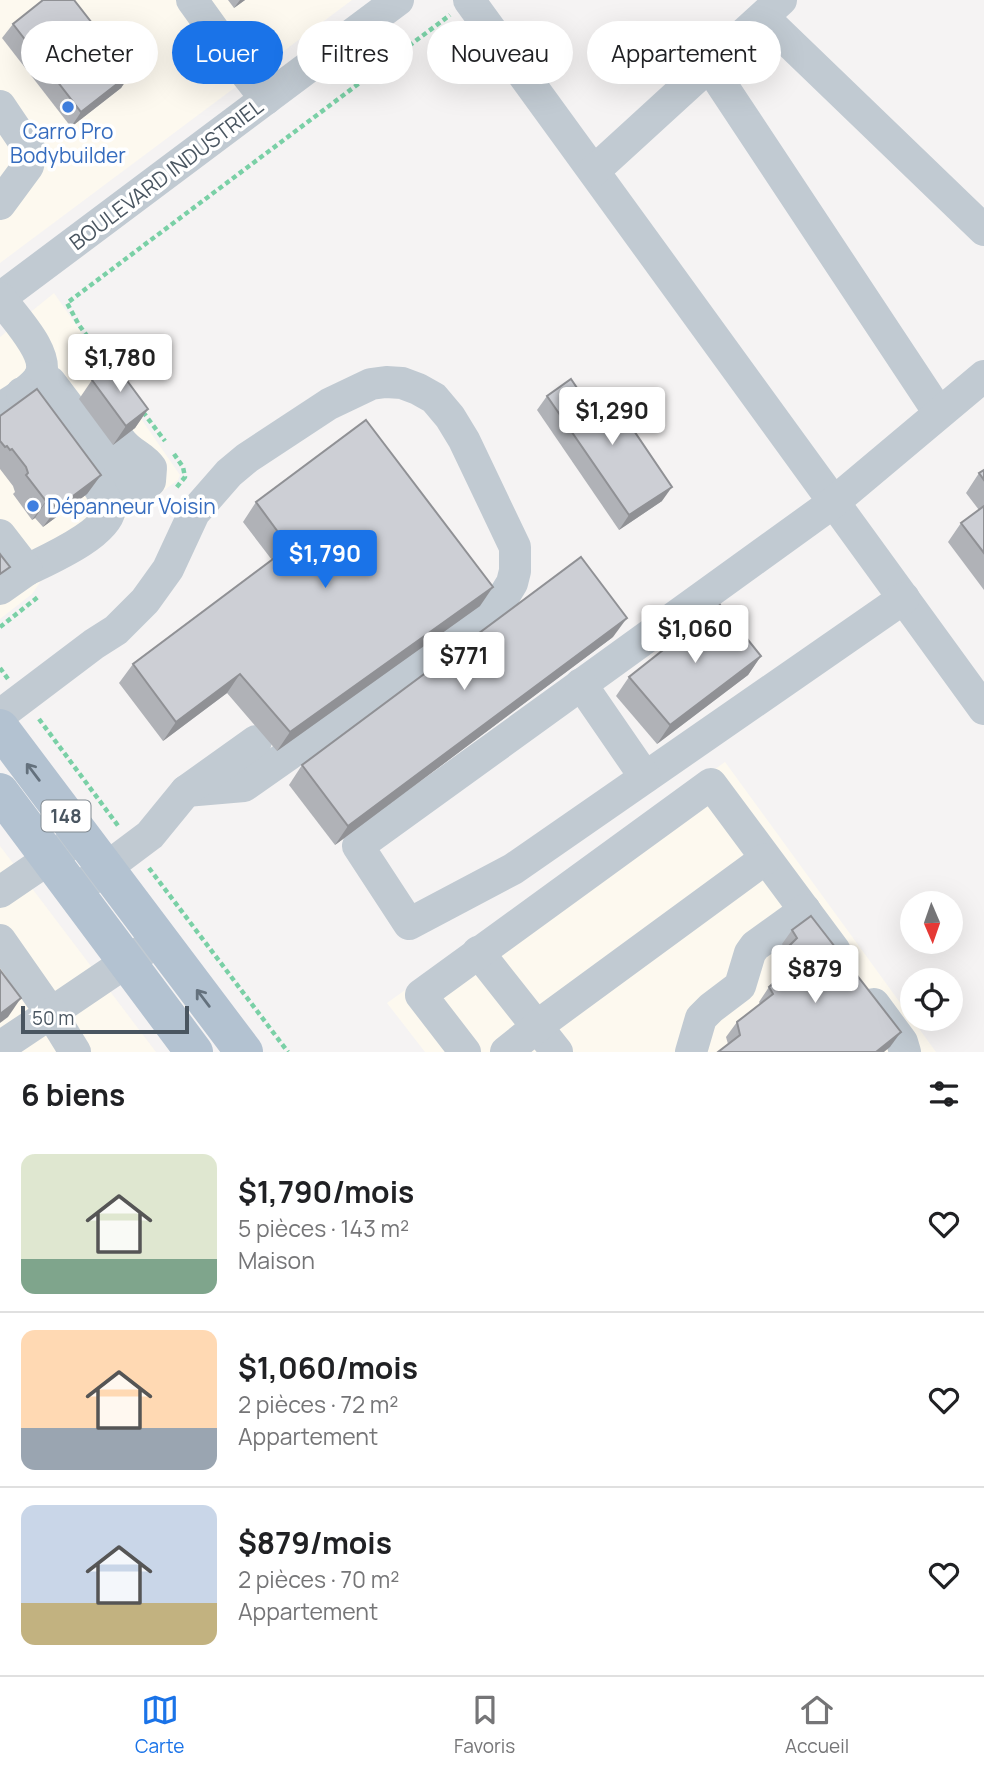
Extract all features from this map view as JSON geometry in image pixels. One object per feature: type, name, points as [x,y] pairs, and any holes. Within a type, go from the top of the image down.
[{"type":"main road","name":"148","points":[[0,728],[99,829],[106,869],[159,940],[231,1047]]},
{"type":"main road","name":"148","points":[[0,792],[194,1052]]},
{"type":"street","points":[[192,0],[266,99]]},
{"type":"street","name":"BOULEVARD INDUSTRIEL","points":[[0,298],[266,99],[381,5]]},
{"type":"street","points":[[459,8],[594,171],[984,709]]},
{"type":"street","points":[[759,21],[772,9],[984,230]]},
{"type":"street","points":[[594,171],[690,84]]},
{"type":"street","points":[[722,84],[939,413]]},
{"type":"street","points":[[0,106],[31,152],[28,166],[0,205]]},
{"type":"street","points":[[0,298],[39,352],[26,385]]},
{"type":"street","points":[[26,385],[63,366],[86,394]]},
{"type":"street","points":[[904,598],[513,869],[409,924],[358,846],[834,502],[984,376]]},
{"type":"street","points":[[0,589],[27,570],[54,539],[99,508],[117,462],[50,382],[26,385]]},
{"type":"street","points":[[0,715],[116,630],[145,601],[168,569],[194,513],[247,458],[329,404],[363,387],[386,382],[418,388],[434,398],[450,416],[499,511],[517,557],[512,583],[492,609],[243,786],[186,791]]},
{"type":"street","points":[[0,535],[27,570]]},
{"type":"street","points":[[581,684],[645,777]]},
{"type":"street","points":[[75,891],[150,835],[186,791],[256,741]]},
{"type":"street","points":[[465,1052],[421,995],[711,784],[902,1042],[905,1052]]},
{"type":"street","points":[[0,892],[49,858],[99,829]]},
{"type":"street","points":[[506,1052],[765,859]]},
{"type":"street","points":[[691,1052],[701,1018],[740,986],[750,953],[755,946],[805,910]]},
{"type":"street","points":[[0,940],[75,1052]]},
{"type":"street","points":[[0,1047],[159,940]]},
{"type":"street","points":[[478,952],[556,1052]]},
{"type":"path","name":"BOULEVARD INDUSTRIEL","points":[[67,303],[459,8]]},
{"type":"path","points":[[0,668],[10,681]]},
{"type":"path","points":[[47,729],[99,829]]},
{"type":"path","points":[[153,872],[288,1052]]},
{"type":"shaded area","points":[[0,0],[352,0],[324,21],[297,21],[297,41],[283,52],[283,21],[172,21],[172,84],[240,84],[0,263]]},
{"type":"shaded area","points":[[54,293],[180,475],[178,480],[41,581],[32,594],[0,619],[0,337]]},
{"type":"shaded area","points":[[725,762],[900,1003],[900,1031],[921,1031],[936,1052],[425,1052],[387,1003]]},
{"type":"shaded area","points":[[0,846],[156,1052],[0,1052]]},
{"type":"building","points":[[43,0],[74,0],[90,21],[21,21],[21,34],[13,24]]},
{"type":"building","points":[[59,84],[117,84],[81,112]]},
{"type":"building","points":[[114,363],[148,409],[126,426],[92,380]]},
{"type":"building","points":[[571,379],[590,407],[609,394],[672,487],[629,515],[547,396]]},
{"type":"building","points":[[37,389],[101,475],[57,508],[48,499],[46,501],[26,475],[26,467],[12,449],[5,447],[0,441],[0,416]]},
{"type":"building","points":[[366,420],[493,587],[290,732],[240,674],[176,722],[133,664],[289,547],[256,502]]},
{"type":"building","points":[[984,506],[984,553],[961,523]]},
{"type":"building","points":[[0,554],[10,567],[0,574]]},
{"type":"building","points":[[581,557],[627,618],[348,826],[302,765]]},
{"type":"building","points":[[720,605],[761,656],[670,725],[629,677]]},
{"type":"building","points":[[811,916],[901,1032],[876,1052],[718,1052],[740,1035],[737,1022],[773,994],[769,987],[790,968],[785,959],[787,948],[797,938],[792,930]]},
{"type":"building","points":[[0,970],[21,998],[0,1014]]},
{"type":"place","name":"Carro Pro Bodybuilder","points":[[68,107]]},
{"type":"place","name":"Dépanneur Voisin","points":[[33,506]]}]
